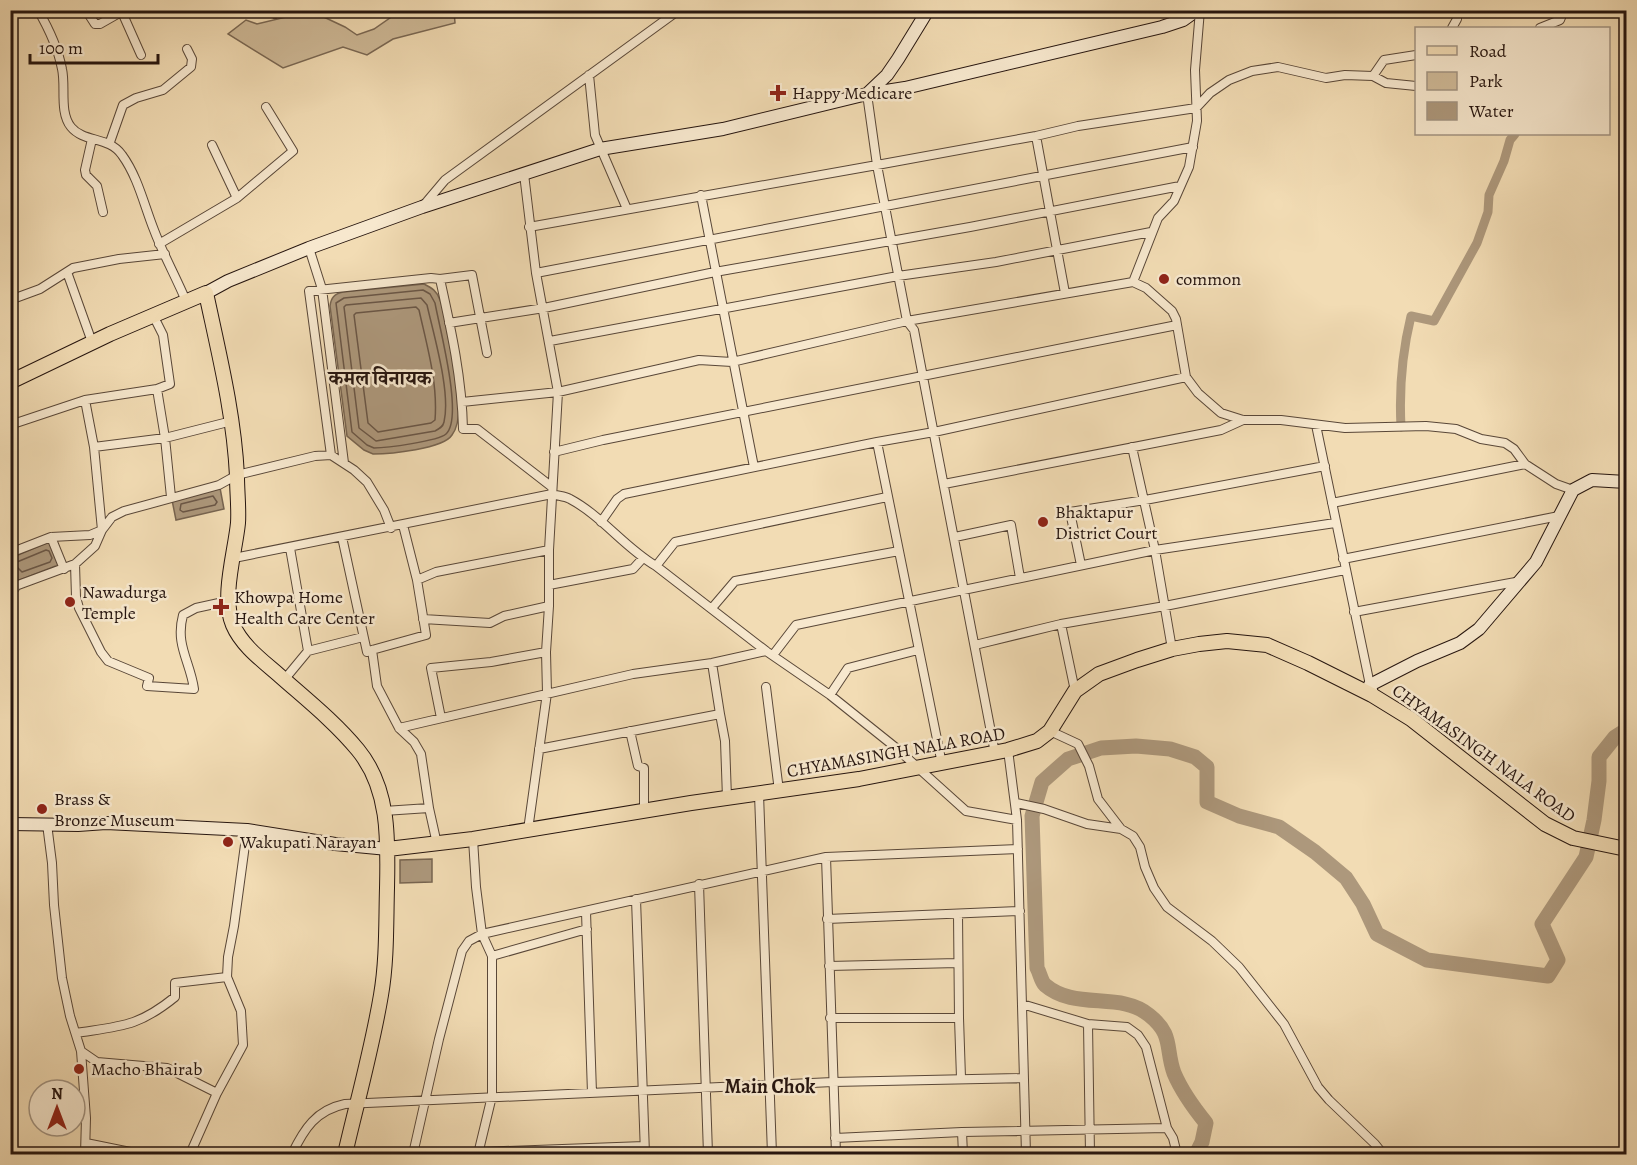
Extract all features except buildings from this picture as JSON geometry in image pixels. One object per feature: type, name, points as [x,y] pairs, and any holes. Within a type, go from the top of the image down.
[{"type":"main road","points":[[10,382],[92,342],[228,281],[309,248],[422,207],[600,149],[723,129],[867,94],[905,88],[1162,27],[1183,20],[1199,10]]},
{"type":"main road","points":[[867,94],[887,75],[922,14]]},
{"type":"main road","points":[[206,292],[226,384],[237,475],[238,520],[228,601],[230,615],[239,636],[256,655],[357,749],[372,773],[384,811],[388,849],[385,966],[381,995],[345,1155]]},
{"type":"main road","points":[[1371,690],[1417,661],[1460,643],[1479,629],[1541,554],[1573,490],[1592,480],[1626,482]]},
{"type":"main road","name":"CHYAMASINGH NALA ROAD","points":[[388,849],[473,839],[919,769],[1002,752],[1037,741],[1050,730],[1075,691],[1099,674],[1172,649],[1227,641],[1267,645],[1371,690],[1545,824],[1573,838],[1626,849]]},
{"type":"main road","points":[[10,824],[106,823],[247,830],[335,844],[388,849]]},
{"type":"street","points":[[38,10],[52,34],[63,70],[65,113],[72,128],[92,139],[110,142],[122,154],[159,244],[186,301]]},
{"type":"street","points":[[86,10],[95,24],[100,24],[121,11],[141,55]]},
{"type":"street","points":[[422,207],[445,180],[679,10]]},
{"type":"street","points":[[1133,282],[1151,232],[1158,218],[1174,201],[1189,167],[1197,121],[1195,70],[1199,10]]},
{"type":"street","points":[[1542,27],[1560,20],[1564,10]]},
{"type":"street","points":[[1453,27],[1457,19]]},
{"type":"street","points":[[110,142],[123,105],[136,98],[163,90],[191,66],[192,59],[187,49]]},
{"type":"street","points":[[1373,76],[1384,60],[1415,55]]},
{"type":"street","points":[[529,227],[1036,136],[1078,126],[1196,108],[1210,93],[1229,80],[1252,71],[1278,67],[1326,78],[1345,75],[1373,76],[1386,83],[1415,86]]},
{"type":"street","points":[[589,75],[594,135],[627,209]]},
{"type":"street","points":[[867,94],[877,165],[906,321],[914,330],[975,645],[1002,752],[1020,803],[1017,820],[1026,1155]]},
{"type":"street","points":[[159,244],[237,198],[293,151],[266,107]]},
{"type":"street","points":[[1036,136],[1065,293]]},
{"type":"street","points":[[92,139],[84,170],[97,186],[103,212]]},
{"type":"street","points":[[212,145],[237,198]]},
{"type":"street","points":[[536,273],[1193,147]]},
{"type":"street","points":[[524,174],[536,273],[558,392],[549,550],[547,693],[528,830]]},
{"type":"street","points":[[449,322],[544,308],[715,272],[1180,186]]},
{"type":"street","points":[[701,195],[754,467]]},
{"type":"street","points":[[550,341],[898,276],[996,262],[1151,232]]},
{"type":"street","points":[[10,253],[11,247]]},
{"type":"street","points":[[309,248],[322,289],[344,463]]},
{"type":"street","points":[[10,300],[40,289],[73,268],[119,259],[165,254]]},
{"type":"street","points":[[67,272],[92,342]]},
{"type":"street","points":[[331,455],[309,291],[422,278],[440,279],[472,275],[487,353]]},
{"type":"street","points":[[440,279],[462,402],[463,429],[477,429],[552,491],[569,498],[643,558],[770,653],[830,694],[966,811],[1017,820]]},
{"type":"street","points":[[462,402],[558,392],[699,360],[732,362],[906,321],[1133,282],[1146,288],[1172,311],[1177,325],[1186,377],[1198,393],[1221,413],[1243,420],[1281,420],[1345,428],[1426,426],[1456,429],[1481,439],[1504,443],[1514,449],[1525,464],[1556,484],[1573,490]]},
{"type":"street","points":[[10,425],[85,400],[157,389],[170,384],[163,335],[153,315]]},
{"type":"street","points":[[554,452],[603,440],[1177,325]]},
{"type":"street","points":[[601,522],[617,499],[624,494],[934,432],[1186,377]]},
{"type":"street","points":[[157,389],[171,497]]},
{"type":"street","points":[[85,400],[94,447],[102,530]]},
{"type":"street","points":[[944,484],[1221,430],[1243,420]]},
{"type":"street","points":[[94,447],[165,438],[232,422]]},
{"type":"street","points":[[1316,425],[1371,690]]},
{"type":"street","points":[[877,442],[942,764]]},
{"type":"street","points":[[1132,447],[1155,550],[1172,649]]},
{"type":"street","points":[[10,573],[13,588],[75,564],[95,546],[102,530],[112,517],[124,511],[219,485],[237,475],[315,456],[331,455],[367,482],[384,510],[391,528]]},
{"type":"street","points":[[1332,502],[1525,464]]},
{"type":"street","points":[[1081,565],[1070,512],[1325,466]]},
{"type":"street","points":[[234,558],[391,528],[552,491]]},
{"type":"street","points":[[656,566],[675,542],[887,497]]},
{"type":"street","points":[[1343,559],[1559,516]]},
{"type":"street","points":[[399,728],[633,674],[770,653],[796,625],[1155,550],[1335,523]]},
{"type":"street","points":[[342,537],[367,652],[426,635],[417,580],[403,525]]},
{"type":"street","points":[[955,537],[1011,525],[1020,578]]},
{"type":"street","points":[[10,553],[51,537],[90,536],[102,530]]},
{"type":"street","points":[[51,537],[64,569]]},
{"type":"street","points":[[290,548],[308,651]]},
{"type":"street","points":[[417,580],[436,572],[549,550]]},
{"type":"street","points":[[712,608],[735,581],[899,551]]},
{"type":"street","points":[[549,585],[633,569],[643,558]]},
{"type":"street","points":[[75,564],[76,597],[79,608],[101,652],[108,661],[149,678],[147,686],[194,689],[180,642],[183,615],[195,608],[228,601]]},
{"type":"street","points":[[975,645],[1061,624],[1345,570]]},
{"type":"street","points":[[1354,612],[1521,581]]},
{"type":"street","points":[[423,619],[490,623],[510,614],[549,606]]},
{"type":"street","points":[[1061,624],[1075,691]]},
{"type":"street","points":[[284,680],[308,651],[363,637]]},
{"type":"street","points":[[372,650],[377,686],[399,728],[414,742],[421,754],[437,844]]},
{"type":"street","points":[[830,694],[848,668],[918,650]]},
{"type":"street","points":[[441,718],[432,668],[491,662],[546,652]]},
{"type":"street","points":[[712,663],[725,741],[726,798]]},
{"type":"street","points":[[766,687],[779,791]]},
{"type":"street","points":[[539,749],[720,714]]},
{"type":"street","points":[[1050,730],[1078,744],[1089,766],[1098,799],[1121,829]]},
{"type":"street","points":[[630,731],[638,766],[644,768],[644,811]]},
{"type":"street","points":[[759,794],[772,1155]]},
{"type":"street","points":[[1020,803],[1087,824],[1121,829],[1133,836],[1140,847],[1154,888],[1167,907],[1212,941],[1239,967],[1284,1024],[1318,1087],[1375,1144],[1383,1155]]},
{"type":"street","points":[[384,811],[429,808]]},
{"type":"street","points":[[47,824],[62,978],[70,1016],[81,1051],[86,1104],[85,1155]]},
{"type":"street","points":[[190,1155],[217,1093],[243,1045],[241,1011],[227,977],[247,830]]},
{"type":"street","points":[[473,839],[482,934],[492,956],[492,1096],[478,1153],[644,1150],[636,899]]},
{"type":"street","points":[[413,1155],[439,1039],[462,951],[469,941],[482,934],[826,857],[1018,849]]},
{"type":"street","points":[[826,857],[836,1155]]},
{"type":"street","points":[[699,885],[708,1155]]},
{"type":"street","points":[[827,920],[1020,911]]},
{"type":"street","points":[[586,912],[592,1093]]},
{"type":"street","points":[[958,914],[961,1078]]},
{"type":"street","points":[[492,956],[587,929]]},
{"type":"street","points":[[829,966],[958,963]]},
{"type":"street","points":[[76,1033],[136,1023],[175,997],[175,983],[227,977]]},
{"type":"street","points":[[1022,1004],[1088,1024],[1127,1027],[1138,1035],[1146,1047],[1167,1128],[1173,1138],[1177,1155]]},
{"type":"street","points":[[830,1018],[959,1018]]},
{"type":"street","points":[[1088,1024],[1090,1155]]},
{"type":"street","points":[[81,1051],[97,1062],[167,1068],[217,1093]]},
{"type":"street","points":[[292,1155],[305,1132],[322,1112],[336,1106],[356,1103],[833,1082],[1024,1078]]},
{"type":"street","points":[[835,1138],[962,1132],[1167,1128]]},
{"type":"street","points":[[962,1132],[963,1155]]},
{"type":"street","points":[[86,1143],[140,1155]]},
{"type":"green space","points":[[311,11],[357,35],[374,29],[400,11],[454,11],[455,23],[393,39],[367,55],[343,47],[283,68],[228,34],[246,20],[257,24]]},
{"type":"water","points":[[424,284],[437,294],[443,311],[459,400],[457,426],[447,440],[438,444],[403,452],[373,454],[364,450],[347,436],[331,301],[335,295],[343,292]]},
{"type":"water","points":[[220,488],[224,509],[176,520],[172,500]]},
{"type":"water","points":[[51,541],[61,564],[17,581],[11,558]]},
{"type":"water","points":[[432,859],[432,882],[400,883],[400,860]]},
{"type":"waterway","points":[[1401,427],[1402,371],[1411,316],[1434,321],[1477,243],[1488,212],[1489,195],[1504,161],[1510,140],[1514,135]]},
{"type":"waterway","points":[[1196,1154],[1202,1142],[1206,1123],[1177,1080],[1171,1064],[1166,1036],[1157,1022],[1137,1008],[1125,1004],[1083,1000],[1057,993],[1045,985],[1037,968],[1032,816],[1042,782],[1068,759],[1101,748],[1136,746],[1170,749],[1195,757],[1207,767],[1207,802],[1239,816],[1279,827],[1315,852],[1346,878],[1363,904],[1377,934],[1427,960],[1548,976],[1558,960],[1542,924],[1586,857],[1594,820],[1599,781],[1599,757],[1615,737],[1626,730]]},
{"type":"place","name":"Happy Medicare","points":[[778,93]]},
{"type":"place","name":"common","points":[[1164,279]]},
{"type":"place","name":"Bhaktapur District Court","points":[[1043,522]]},
{"type":"place","name":"Nawadurga Temple","points":[[70,602]]},
{"type":"place","name":"Khowpa Home Health Care Center","points":[[221,607]]},
{"type":"place","name":"Brass & Bronze Museum","points":[[42,809]]},
{"type":"place","name":"Wakupati Narayan","points":[[228,842]]},
{"type":"place","name":"Macho Bhairab","points":[[79,1069]]},
{"type":"district","name":"कमल विनायक","points":[[380,378]]},
{"type":"district","name":"Main Chok","points":[[770,1086]]}]
